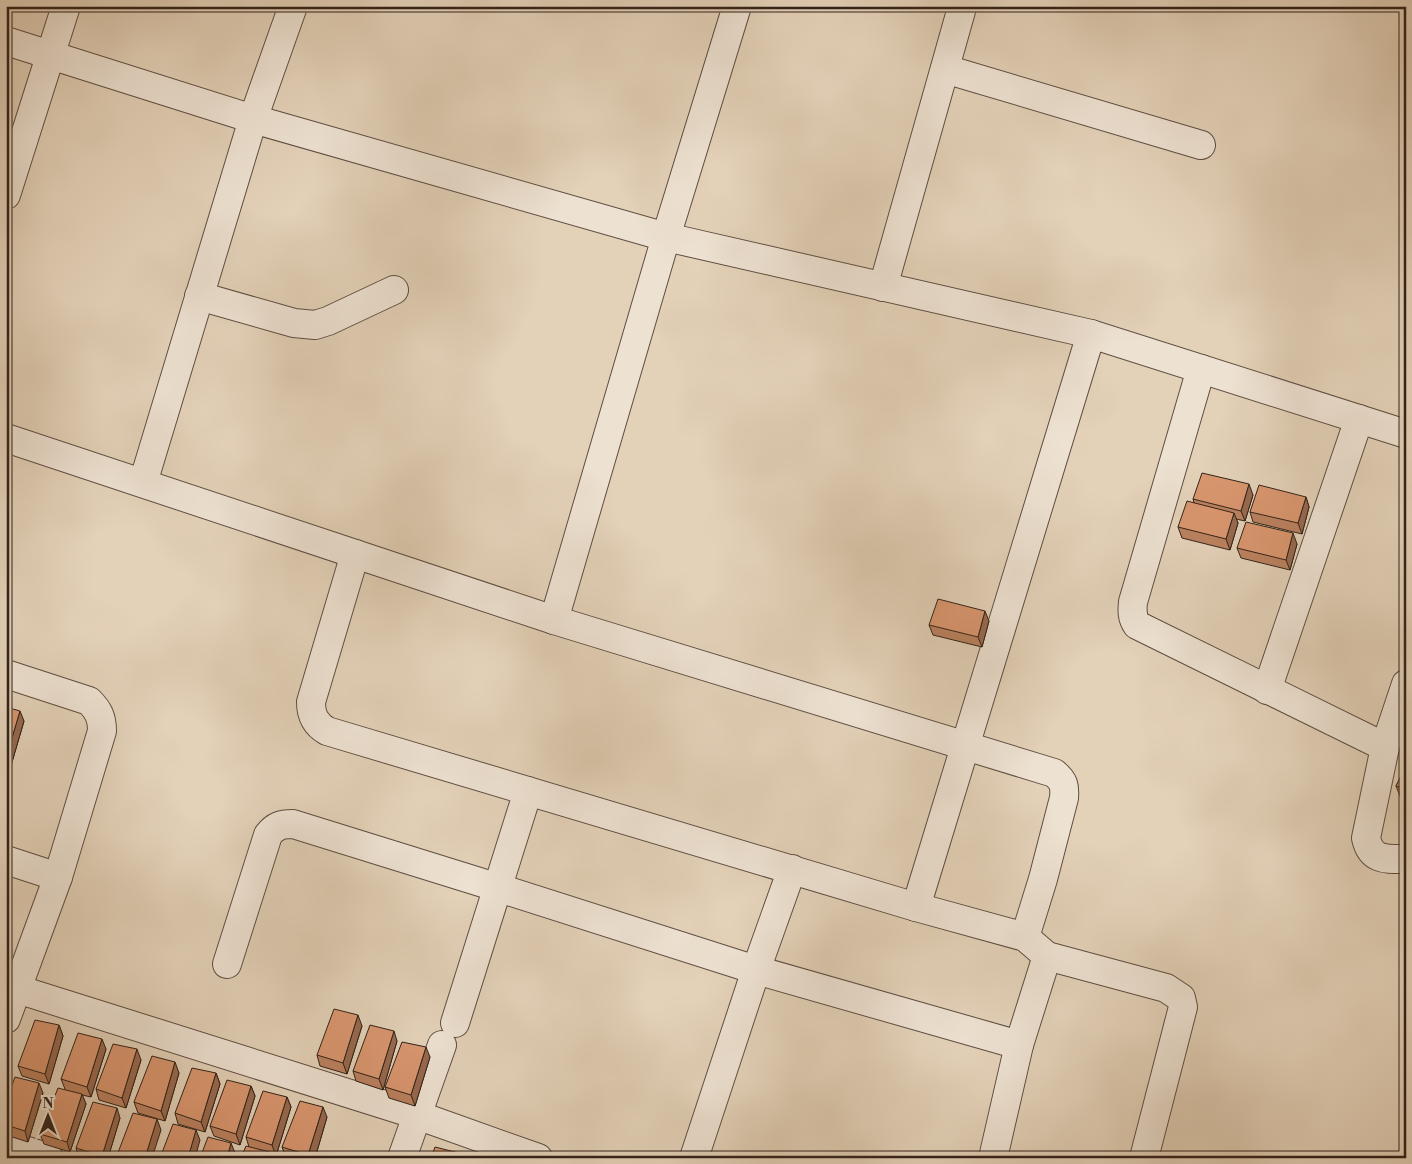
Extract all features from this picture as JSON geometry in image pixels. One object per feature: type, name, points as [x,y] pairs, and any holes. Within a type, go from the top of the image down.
[{"type":"street","points":[[6,195],[66,6]]},
{"type":"street","points":[[143,484],[253,119],[293,6]]},
{"type":"street","points":[[554,620],[666,237],[737,6]]},
{"type":"street","points":[[883,287],[961,11],[960,6]]},
{"type":"street","points":[[6,41],[253,119],[666,237],[1091,334],[1406,434]]},
{"type":"street","points":[[945,69],[1201,145]]},
{"type":"street","points":[[200,296],[294,323],[316,325],[394,290]]},
{"type":"street","points":[[916,906],[1091,334]]},
{"type":"street","points":[[1201,369],[1133,602],[1132,616],[1137,625],[1385,748]]},
{"type":"street","points":[[1267,690],[1359,419]]},
{"type":"street","points":[[6,438],[554,620],[1054,773],[1065,786],[1064,798],[1043,879],[1025,937]]},
{"type":"street","points":[[355,554],[312,702],[314,720],[321,727],[528,791],[1025,937],[1047,956],[1166,988],[1181,998],[1183,1006],[1144,1158]]},
{"type":"street","points":[[6,674],[89,701],[98,710],[102,721],[102,730],[58,877],[6,1019]]},
{"type":"street","points":[[1406,684],[1385,748],[1366,838],[1368,848],[1376,856],[1386,859],[1406,860]]},
{"type":"street","points":[[402,1158],[449,1034],[499,888],[528,791]]},
{"type":"street","points":[[227,964],[268,836],[274,828],[282,824],[293,824],[756,970],[1019,1045]]},
{"type":"street","points":[[6,860],[58,877]]},
{"type":"street","points":[[694,1158],[756,970],[792,869]]},
{"type":"street","points":[[993,1158],[1019,1045],[1047,956]]},
{"type":"street","points":[[16,989],[417,1115],[538,1158]]},
{"type":"street","points":[[6,1144],[49,1158]]},
{"type":"building","points":[[1202,473],[1249,484],[1241,511],[1193,499]]},
{"type":"building","points":[[1259,485],[1306,497],[1298,523],[1250,512]]},
{"type":"building","points":[[1187,501],[1234,513],[1226,539],[1178,527]]},
{"type":"building","points":[[1246,522],[1293,533],[1286,560],[1237,548]]},
{"type":"building","points":[[938,599],[985,611],[978,637],[929,625]]},
{"type":"building","points":[[6,707],[20,711],[6,758]]},
{"type":"building","points":[[1406,766],[1406,789],[1396,786]]},
{"type":"building","points":[[334,1009],[358,1015],[343,1063],[317,1055]]},
{"type":"building","points":[[35,1020],[59,1025],[45,1074],[18,1066]]},
{"type":"building","points":[[370,1025],[394,1031],[379,1079],[353,1071]]},
{"type":"building","points":[[78,1033],[102,1039],[87,1087],[61,1079]]},
{"type":"building","points":[[402,1042],[426,1047],[411,1095],[385,1087]]},
{"type":"building","points":[[113,1044],[137,1049],[122,1098],[96,1089]]},
{"type":"building","points":[[152,1056],[175,1062],[161,1111],[134,1102]]},
{"type":"building","points":[[192,1068],[216,1073],[201,1122],[175,1113]]},
{"type":"building","points":[[15,1077],[39,1083],[25,1131],[6,1125],[6,1101]]},
{"type":"building","points":[[227,1080],[251,1086],[236,1134],[210,1126]]},
{"type":"building","points":[[58,1088],[82,1094],[67,1142],[40,1134]]},
{"type":"building","points":[[263,1091],[287,1097],[272,1145],[246,1137]]},
{"type":"building","points":[[300,1101],[323,1107],[308,1155],[282,1147]]},
{"type":"building","points":[[93,1102],[117,1108],[102,1156],[76,1148]]},
{"type":"building","points":[[133,1113],[157,1119],[145,1158],[116,1158]]},
{"type":"building","points":[[173,1124],[196,1130],[188,1158],[160,1158]]},
{"type":"building","points":[[208,1137],[231,1143],[227,1158],[200,1158]]},
{"type":"building","points":[[246,1146],[270,1152],[268,1158],[241,1158]]},
{"type":"building","points":[[435,1147],[459,1153],[457,1158],[431,1158]]},
{"type":"building","points":[[477,1154],[493,1158],[475,1158]]}]
